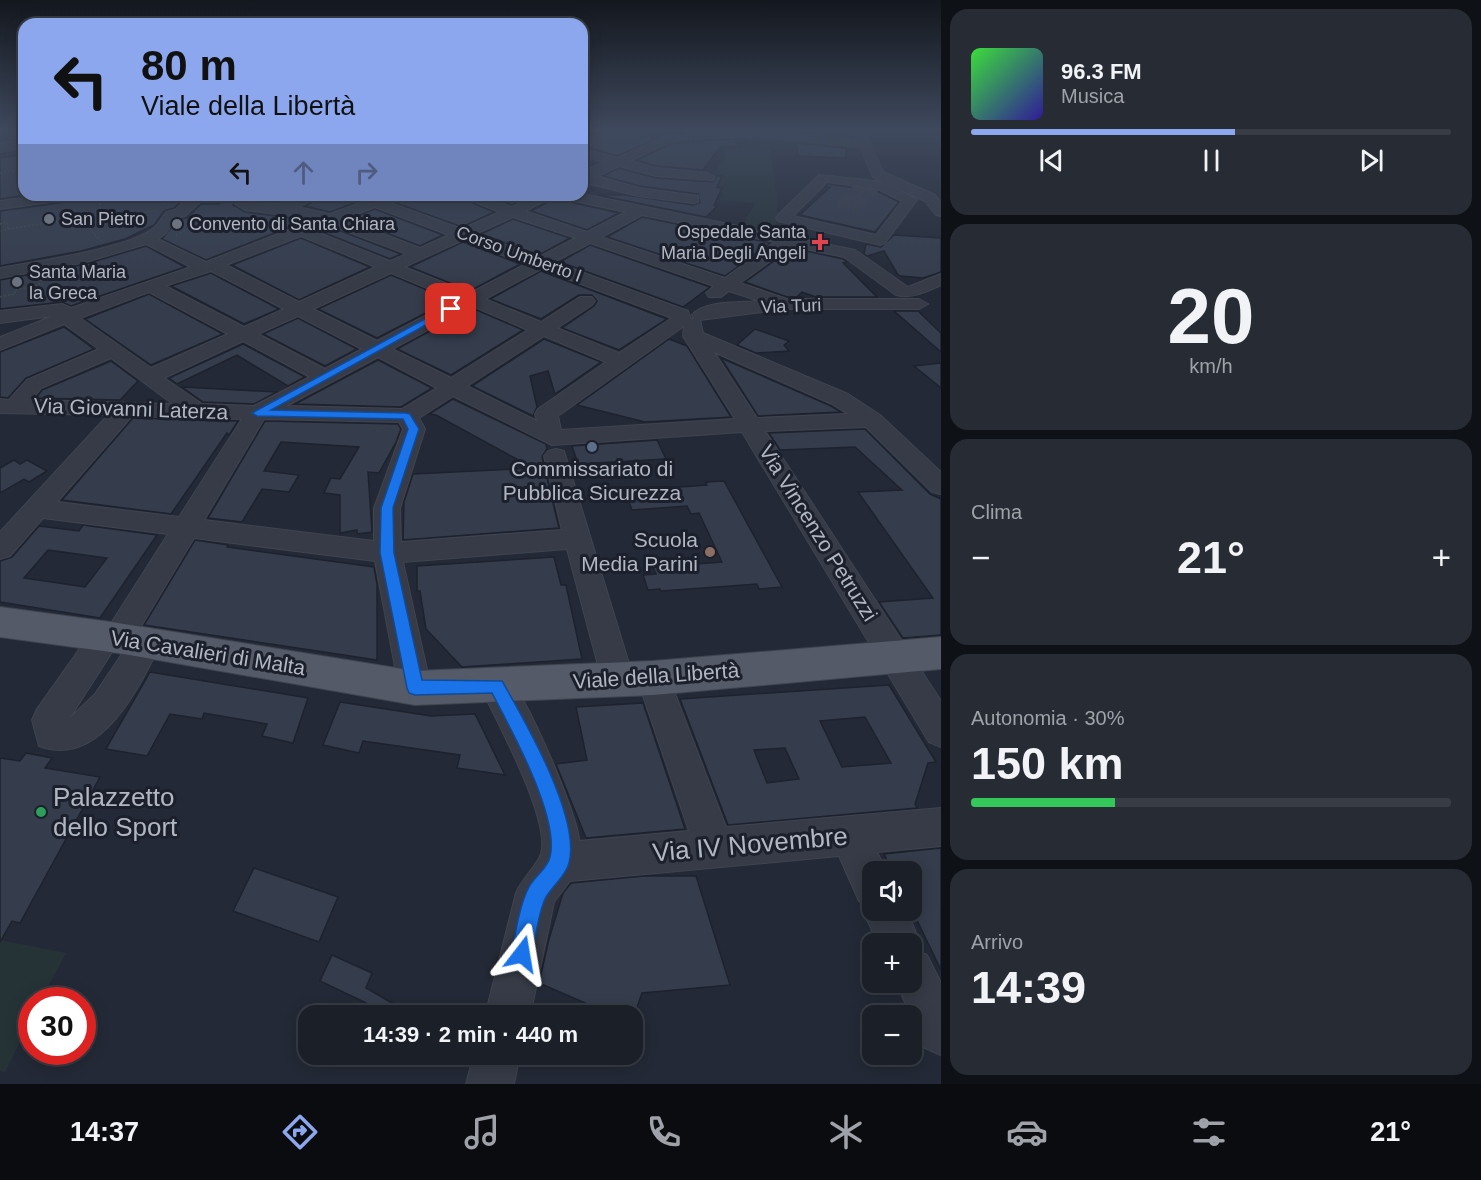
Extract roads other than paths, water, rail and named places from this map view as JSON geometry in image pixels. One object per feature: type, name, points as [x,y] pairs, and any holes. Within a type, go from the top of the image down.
[{"type":"main road","name":"Via Cavalieri di Malta","points":[[0,622],[124,639],[415,688]]},
{"type":"main road","name":"Viale della Libertà","points":[[415,688],[636,679],[941,653]]},
{"type":"street","points":[[600,182],[638,192],[693,199]]},
{"type":"street","points":[[678,218],[705,182]]},
{"type":"street","points":[[820,182],[783,218],[880,240],[910,200],[881,185],[853,182]]},
{"type":"street","points":[[894,182],[930,198],[941,212]]},
{"type":"street","points":[[588,200],[790,239],[849,253],[916,298],[941,279]]},
{"type":"street","points":[[0,205],[29,201]]},
{"type":"street","points":[[0,273],[106,252],[147,239],[161,230],[169,213],[180,213],[193,201]]},
{"type":"street","points":[[244,201],[242,204],[249,204],[250,207],[289,206],[330,219],[489,289]]},
{"type":"street","points":[[289,206],[302,201]]},
{"type":"street","name":"Corso Umberto I","points":[[371,201],[540,261],[688,321],[840,399],[872,420],[941,486]]},
{"type":"street","points":[[0,344],[68,318],[102,302],[302,231],[377,201]]},
{"type":"street","points":[[481,201],[786,304]]},
{"type":"street","points":[[149,377],[536,201]]},
{"type":"street","points":[[124,639],[187,527],[257,413],[640,210]]},
{"type":"street","points":[[817,246],[832,230]]},
{"type":"street","points":[[302,231],[620,360]]},
{"type":"street","points":[[147,239],[215,260],[299,309],[451,386],[554,447],[751,424],[872,420]]},
{"type":"street","points":[[714,848],[636,679],[578,539],[546,414],[620,360],[688,321],[726,284],[790,239]]},
{"type":"street","points":[[151,286],[324,376]]},
{"type":"street","name":"Via Turi","points":[[688,321],[712,311],[786,304],[882,304],[916,298]]},
{"type":"street","points":[[0,317],[102,302]]},
{"type":"street","points":[[415,688],[387,553],[387,508],[414,429],[406,416],[586,302]]},
{"type":"street","points":[[68,318],[197,411]]},
{"type":"street","name":"Via Vincenzo Petruzzi","points":[[688,321],[941,731]]},
{"type":"street","points":[[7,406],[34,384],[112,351]]},
{"type":"street","name":"Via Giovanni Laterza","points":[[7,406],[406,416]]},
{"type":"street","points":[[0,549],[126,409]]},
{"type":"street","points":[[37,508],[387,553],[578,539]]},
{"type":"street","points":[[496,686],[520,729],[548,793],[560,835],[560,862],[536,893],[510,1005]]},
{"type":"street","name":"Via IV Novembre","points":[[560,862],[941,827]]},
{"type":"street","points":[[849,835],[862,863]]},
{"type":"street","points":[[922,991],[941,1032]]},
{"type":"street","points":[[490,1084],[495,1065]]},
{"type":"tunnel","points":[[865,182],[844,204],[854,206],[876,184]]},
{"type":"place","name":"San Pietro","points":[[49,219]]},
{"type":"place","name":"Convento di Santa Chiara","points":[[177,224]]},
{"type":"place","name":"Ospedale Santa Maria Degli Angeli","points":[[820,242]]},
{"type":"place","name":"Santa Maria la Greca","points":[[17,282]]},
{"type":"place","name":"Commissariato di Pubblica Sicurezza","points":[[592,447]]},
{"type":"place","name":"Scuola Media Parini","points":[[710,552]]},
{"type":"place","name":"Palazzetto dello Sport","points":[[41,812]]}]
